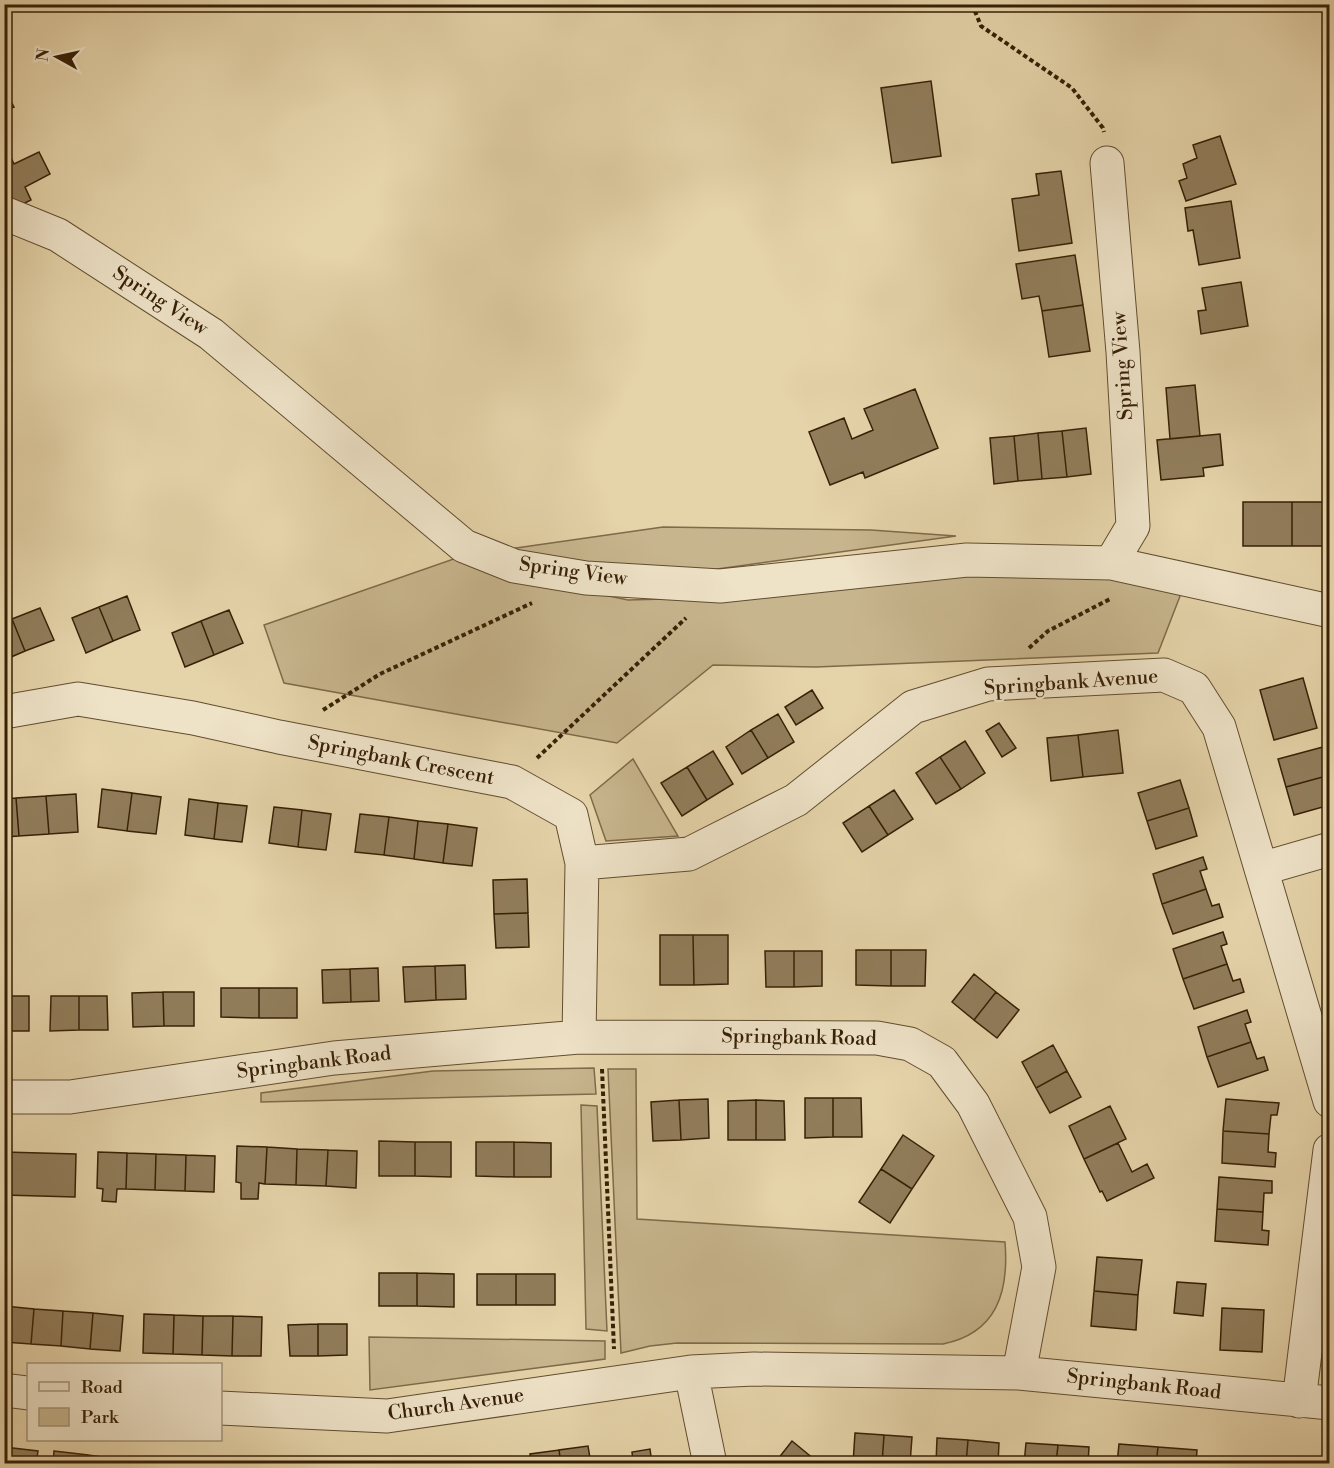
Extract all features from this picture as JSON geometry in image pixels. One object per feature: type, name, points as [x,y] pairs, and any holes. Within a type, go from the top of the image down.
[{"type":"street","name":"Spring View","points":[[1107,163],[1123,352],[1133,526],[1111,563]]},
{"type":"street","name":"Spring View","points":[[4,213],[58,235],[211,334],[464,546],[514,566],[586,578],[720,586],[967,560],[1111,563],[1329,611]]},
{"type":"street","name":"Springbank Avenue","points":[[582,863],[689,854],[796,800],[913,707],[988,684],[1164,675],[1194,688],[1220,726],[1329,1101]]},
{"type":"street","name":"Springbank Crescent","points":[[4,712],[78,699],[193,718],[512,782],[571,815],[582,863],[590,1037]]},
{"type":"street","points":[[1261,869],[1329,849]]},
{"type":"street","name":"Springbank Road","points":[[4,1097],[70,1096],[334,1058],[590,1037],[877,1038],[910,1044],[942,1062],[973,1104],[1030,1217],[1039,1267],[1019,1373],[1314,1402]]},
{"type":"street","points":[[1314,1402],[1329,1150]]},
{"type":"street","name":"Church Avenue","points":[[222,1408],[387,1416],[691,1372],[754,1369],[1019,1373]]},
{"type":"street","points":[[691,1372],[710,1464]]},
{"type":"street","points":[[4,1390],[27,1393]]},
{"type":"path","points":[[972,4],[981,26],[1072,88],[1103,128],[1107,163]]},
{"type":"path","points":[[279,737],[380,674],[586,578]]},
{"type":"path","points":[[512,782],[720,586]]},
{"type":"path","points":[[988,684],[1048,631],[1119,595]]},
{"type":"path","points":[[590,1037],[615,1383]]},
{"type":"green space","points":[[663,527],[871,530],[956,536],[681,574],[627,572],[509,549]]},
{"type":"green space","points":[[465,555],[510,575],[628,600],[739,597],[867,573],[1121,572],[1182,591],[1158,653],[816,667],[713,665],[617,743],[284,683],[264,625]]},
{"type":"green space","points":[[633,759],[678,836],[606,841],[590,795]]},
{"type":"green space","points":[[594,1068],[596,1094],[261,1102],[261,1093],[433,1071]]},
{"type":"green space","points":[[608,1069],[636,1069],[637,1219],[1005,1242],[1005,1277],[996,1308],[976,1330],[961,1339],[943,1344],[677,1343],[621,1353]]},
{"type":"green space","points":[[581,1105],[597,1106],[607,1331],[586,1329]]},
{"type":"green space","points":[[369,1337],[605,1341],[605,1359],[370,1390]]},
{"type":"building","points":[[931,81],[941,156],[892,163],[881,88]]},
{"type":"building","points":[[4,88],[14,107],[4,111]]},
{"type":"building","points":[[1220,136],[1236,184],[1186,201],[1179,181],[1187,178],[1183,164],[1197,158],[1193,145]]},
{"type":"building","points":[[8,151],[14,164],[39,152],[50,174],[25,187],[31,200],[7,212],[4,206],[4,153]]},
{"type":"building","points":[[1061,171],[1072,243],[1019,251],[1012,199],[1039,195],[1036,174]]},
{"type":"building","points":[[1231,201],[1240,258],[1199,265],[1193,230],[1188,231],[1185,208]]},
{"type":"building","points":[[1075,255],[1083,305],[1042,311],[1039,296],[1022,299],[1016,264]]},
{"type":"building","points":[[1241,282],[1248,326],[1201,334],[1198,311],[1206,310],[1202,288]]},
{"type":"building","points":[[1083,305],[1090,351],[1049,357],[1042,311]]},
{"type":"building","points":[[1195,385],[1200,436],[1170,439],[1166,388]]},
{"type":"building","points":[[915,389],[938,448],[865,478],[863,472],[830,485],[809,432],[844,418],[852,439],[873,430],[864,409]]},
{"type":"building","points":[[1086,428],[1091,474],[1067,477],[1062,431]]},
{"type":"building","points":[[1062,431],[1067,477],[1042,479],[1038,433]]},
{"type":"building","points":[[1038,433],[1042,479],[1018,481],[1014,436]]},
{"type":"building","points":[[1220,434],[1223,465],[1203,468],[1204,476],[1161,480],[1157,440]]},
{"type":"building","points":[[1014,436],[1018,481],[994,484],[990,438]]},
{"type":"building","points":[[1243,502],[1292,502],[1292,546],[1243,546]]},
{"type":"building","points":[[1292,502],[1330,502],[1330,546],[1292,546]]},
{"type":"building","points":[[127,596],[140,630],[113,641],[99,607]]},
{"type":"building","points":[[99,607],[113,641],[86,653],[72,618]]},
{"type":"building","points":[[40,608],[54,640],[25,651],[12,619]]},
{"type":"building","points":[[229,610],[243,643],[214,655],[201,621]]},
{"type":"building","points":[[12,619],[25,651],[4,660],[4,623]]},
{"type":"building","points":[[201,621],[214,655],[185,667],[172,633]]},
{"type":"building","points":[[1303,678],[1317,728],[1274,740],[1260,690]]},
{"type":"building","points":[[812,690],[823,708],[796,725],[785,707]]},
{"type":"building","points":[[778,714],[794,742],[768,758],[751,730]]},
{"type":"building","points":[[999,723],[1016,748],[1002,757],[986,731]]},
{"type":"building","points":[[751,730],[768,758],[742,774],[726,747]]},
{"type":"building","points":[[1118,730],[1123,773],[1083,777],[1078,735]]},
{"type":"building","points":[[1078,735],[1083,777],[1051,781],[1047,738]]},
{"type":"building","points":[[965,741],[985,773],[961,789],[940,757]]},
{"type":"building","points":[[1323,747],[1330,775],[1286,787],[1278,759]]},
{"type":"building","points":[[713,751],[733,784],[707,800],[687,767]]},
{"type":"building","points":[[940,757],[961,789],[936,804],[916,773]]},
{"type":"building","points":[[687,767],[707,800],[682,816],[661,783]]},
{"type":"building","points":[[1330,775],[1330,805],[1294,815],[1286,787]]},
{"type":"building","points":[[1180,780],[1189,808],[1147,821],[1138,793]]},
{"type":"building","points":[[102,789],[132,793],[127,831],[98,827]]},
{"type":"building","points":[[894,790],[913,819],[888,835],[869,806]]},
{"type":"building","points":[[132,793],[161,797],[156,834],[127,831]]},
{"type":"building","points":[[76,794],[78,832],[49,834],[46,796]]},
{"type":"building","points":[[46,796],[49,834],[19,836],[16,798]]},
{"type":"building","points":[[16,798],[19,836],[4,837],[4,799]]},
{"type":"building","points":[[189,799],[218,803],[214,839],[185,835]]},
{"type":"building","points":[[218,803],[247,806],[242,842],[214,839]]},
{"type":"building","points":[[869,806],[888,835],[862,852],[843,823]]},
{"type":"building","points":[[274,807],[302,810],[298,847],[269,843]]},
{"type":"building","points":[[1189,808],[1197,836],[1156,849],[1147,821]]},
{"type":"building","points":[[302,810],[331,814],[326,850],[298,847]]},
{"type":"building","points":[[360,814],[389,817],[384,855],[355,852]]},
{"type":"building","points":[[389,817],[418,821],[414,859],[384,855]]},
{"type":"building","points":[[418,821],[448,824],[443,863],[414,859]]},
{"type":"building","points":[[448,824],[477,828],[472,866],[443,863]]},
{"type":"building","points":[[1203,857],[1207,869],[1200,871],[1206,889],[1162,904],[1153,874]]},
{"type":"building","points":[[527,879],[528,913],[494,914],[493,880]]},
{"type":"building","points":[[1206,889],[1212,906],[1219,904],[1223,917],[1173,934],[1162,904]]},
{"type":"building","points":[[528,913],[529,947],[496,948],[494,914]]},
{"type":"building","points":[[1223,932],[1227,944],[1221,946],[1227,964],[1183,979],[1173,949]]},
{"type":"building","points":[[660,935],[693,935],[694,985],[660,985]]},
{"type":"building","points":[[693,935],[728,935],[728,984],[694,985]]},
{"type":"building","points":[[856,950],[891,950],[891,986],[856,985]]},
{"type":"building","points":[[891,950],[926,950],[925,986],[891,986]]},
{"type":"building","points":[[765,951],[794,951],[794,987],[766,987]]},
{"type":"building","points":[[794,951],[822,951],[822,986],[794,987]]},
{"type":"building","points":[[1227,964],[1233,981],[1240,979],[1244,992],[1194,1009],[1183,979]]},
{"type":"building","points":[[465,965],[466,999],[436,1000],[435,966]]},
{"type":"building","points":[[435,966],[436,1000],[405,1002],[403,967]]},
{"type":"building","points":[[378,968],[379,1001],[351,1002],[350,969]]},
{"type":"building","points":[[350,969],[351,1002],[323,1003],[322,970]]},
{"type":"building","points":[[974,974],[996,992],[974,1020],[952,1002]]},
{"type":"building","points":[[221,988],[259,988],[259,1018],[221,1017]]},
{"type":"building","points":[[259,988],[297,988],[297,1018],[259,1018]]},
{"type":"building","points":[[163,992],[164,1026],[133,1027],[132,993]]},
{"type":"building","points":[[163,992],[194,992],[194,1026],[164,1026]]},
{"type":"building","points":[[996,992],[1019,1010],[997,1038],[974,1020]]},
{"type":"building","points":[[4,996],[29,996],[29,1031],[4,1031]]},
{"type":"building","points":[[51,996],[79,996],[79,1030],[50,1031]]},
{"type":"building","points":[[79,996],[107,996],[108,1030],[79,1030]]},
{"type":"building","points":[[1247,1010],[1251,1022],[1245,1024],[1251,1042],[1207,1057],[1198,1027]]},
{"type":"building","points":[[1251,1042],[1257,1059],[1264,1057],[1268,1070],[1218,1087],[1207,1057]]},
{"type":"building","points":[[1053,1045],[1067,1071],[1036,1088],[1022,1062]]},
{"type":"building","points":[[1067,1071],[1081,1097],[1050,1113],[1036,1088]]},
{"type":"building","points":[[805,1098],[833,1098],[833,1137],[805,1138]]},
{"type":"building","points":[[833,1098],[861,1098],[862,1137],[833,1137]]},
{"type":"building","points":[[708,1099],[709,1138],[681,1140],[679,1100]]},
{"type":"building","points":[[1226,1099],[1279,1103],[1277,1115],[1271,1115],[1269,1134],[1223,1131]]},
{"type":"building","points":[[679,1100],[681,1140],[653,1141],[651,1102]]},
{"type":"building","points":[[756,1100],[784,1101],[785,1140],[756,1140]]},
{"type":"building","points":[[756,1100],[756,1140],[728,1140],[728,1101]]},
{"type":"building","points":[[1110,1106],[1126,1139],[1084,1159],[1069,1126]]},
{"type":"building","points":[[1223,1131],[1269,1134],[1268,1152],[1276,1153],[1275,1167],[1222,1163]]},
{"type":"building","points":[[903,1135],[934,1156],[912,1189],[881,1169]]},
{"type":"building","points":[[379,1141],[415,1142],[415,1176],[379,1176]]},
{"type":"building","points":[[415,1142],[451,1142],[451,1177],[415,1176]]},
{"type":"building","points":[[476,1142],[514,1142],[514,1177],[476,1176]]},
{"type":"building","points":[[514,1142],[551,1143],[551,1177],[514,1177]]},
{"type":"building","points":[[1118,1143],[1132,1172],[1147,1164],[1154,1178],[1107,1201],[1102,1191],[1100,1192],[1084,1159]]},
{"type":"building","points":[[237,1146],[267,1147],[265,1184],[259,1183],[258,1199],[241,1199],[241,1183],[236,1182]]},
{"type":"building","points":[[267,1147],[297,1149],[296,1185],[265,1184]]},
{"type":"building","points":[[297,1149],[328,1150],[326,1186],[296,1185]]},
{"type":"building","points":[[328,1150],[357,1151],[356,1188],[326,1186]]},
{"type":"building","points":[[4,1152],[76,1154],[75,1197],[4,1195]]},
{"type":"building","points":[[98,1152],[127,1153],[126,1189],[117,1189],[116,1202],[102,1201],[103,1189],[97,1188]]},
{"type":"building","points":[[127,1153],[156,1154],[155,1190],[126,1189]]},
{"type":"building","points":[[156,1154],[186,1155],[185,1191],[155,1190]]},
{"type":"building","points":[[186,1155],[215,1156],[214,1192],[185,1191]]},
{"type":"building","points":[[881,1169],[912,1189],[890,1223],[859,1202]]},
{"type":"building","points":[[1219,1177],[1272,1181],[1272,1193],[1264,1193],[1263,1212],[1217,1209]]},
{"type":"building","points":[[1217,1209],[1263,1212],[1262,1230],[1269,1231],[1268,1245],[1215,1241]]},
{"type":"building","points":[[1097,1257],[1142,1260],[1138,1295],[1094,1291]]},
{"type":"building","points":[[379,1273],[417,1273],[417,1306],[379,1306]]},
{"type":"building","points":[[417,1273],[454,1274],[454,1307],[417,1306]]},
{"type":"building","points":[[477,1274],[516,1274],[516,1305],[477,1305]]},
{"type":"building","points":[[516,1274],[555,1274],[555,1305],[516,1305]]},
{"type":"building","points":[[1177,1282],[1206,1284],[1203,1316],[1174,1313]]},
{"type":"building","points":[[1094,1291],[1138,1295],[1136,1330],[1091,1326]]},
{"type":"building","points":[[4,1306],[34,1309],[31,1344],[4,1342]]},
{"type":"building","points":[[1222,1308],[1264,1310],[1262,1352],[1220,1350]]},
{"type":"building","points":[[34,1309],[63,1311],[61,1346],[31,1344]]},
{"type":"building","points":[[63,1311],[93,1313],[90,1349],[61,1346]]},
{"type":"building","points":[[93,1313],[123,1316],[120,1351],[90,1349]]},
{"type":"building","points":[[144,1314],[174,1315],[173,1354],[143,1353]]},
{"type":"building","points":[[174,1315],[203,1316],[202,1355],[173,1354]]},
{"type":"building","points":[[203,1316],[233,1316],[232,1356],[202,1355]]},
{"type":"building","points":[[233,1316],[262,1317],[261,1356],[232,1356]]},
{"type":"building","points":[[318,1324],[318,1356],[290,1356],[288,1325]]},
{"type":"building","points":[[318,1324],[347,1324],[347,1355],[318,1356]]},
{"type":"building","points":[[855,1433],[884,1435],[882,1464],[853,1464]]},
{"type":"building","points":[[884,1435],[912,1437],[910,1464],[882,1464]]},
{"type":"building","points":[[937,1438],[968,1440],[966,1464],[936,1464]]},
{"type":"building","points":[[968,1440],[999,1443],[998,1464],[966,1464]]},
{"type":"building","points":[[792,1441],[820,1464],[774,1464]]},
{"type":"building","points":[[1026,1443],[1058,1445],[1056,1464],[1024,1464]]},
{"type":"building","points":[[1119,1444],[1158,1447],[1156,1464],[1117,1464]]},
{"type":"building","points":[[1058,1445],[1089,1447],[1088,1464],[1056,1464]]},
{"type":"building","points":[[588,1446],[591,1464],[561,1464],[559,1450]]},
{"type":"building","points":[[4,1447],[38,1451],[36,1464],[4,1464]]},
{"type":"building","points":[[1158,1447],[1197,1450],[1196,1464],[1156,1464]]},
{"type":"building","points":[[650,1449],[652,1464],[628,1464],[633,1461],[632,1452]]},
{"type":"building","points":[[559,1450],[561,1464],[531,1464],[530,1454]]},
{"type":"building","points":[[54,1451],[88,1455],[87,1464],[53,1464]]},
{"type":"building","points":[[88,1455],[122,1460],[122,1464],[87,1464]]}]
